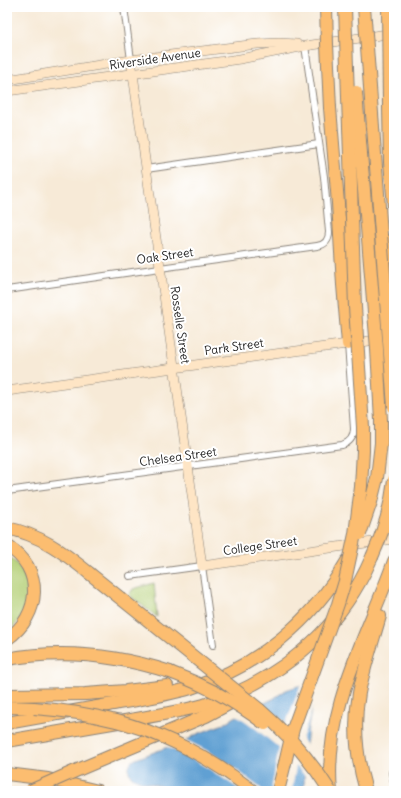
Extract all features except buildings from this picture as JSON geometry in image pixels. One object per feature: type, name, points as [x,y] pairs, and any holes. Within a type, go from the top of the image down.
[{"type":"highway","points":[[326,7],[330,108],[348,344]]},
{"type":"highway","points":[[7,723],[172,693],[205,683],[243,665],[270,648],[296,626],[322,598],[347,561],[360,535],[371,502],[379,467],[381,431],[380,384],[361,153],[347,7]]},
{"type":"highway","points":[[278,791],[293,728],[345,581],[356,528],[361,486],[363,427],[355,299],[347,7]]},
{"type":"highway","points":[[364,7],[394,407]]},
{"type":"highway","points":[[388,7],[390,157],[394,206]]},
{"type":"highway","points":[[375,146],[394,298]]},
{"type":"highway","points":[[30,791],[238,700],[287,663],[314,640],[341,611],[358,584],[372,557],[386,519],[392,496],[394,480]]},
{"type":"highway","points":[[7,528],[31,535],[47,542],[62,552],[260,710],[292,740],[330,791]]},
{"type":"highway","points":[[7,546],[16,552],[25,562],[31,574],[34,592],[32,605],[25,622],[7,639]]},
{"type":"highway","points":[[330,791],[330,765],[333,741],[343,693],[394,562]]},
{"type":"highway","points":[[366,791],[360,766],[356,730],[359,694],[394,562]]},
{"type":"highway","points":[[7,659],[47,655],[82,655],[124,660],[153,666],[197,683],[239,706],[279,735],[316,772],[330,791]]},
{"type":"highway","points":[[7,741],[175,712],[203,705],[247,688],[287,663]]},
{"type":"highway","points":[[7,695],[75,695],[172,686],[215,675],[243,665]]},
{"type":"highway","points":[[7,708],[34,708],[78,713],[116,721],[139,728],[196,753],[227,772],[253,791]]},
{"type":"highway","points":[[281,791],[284,763]]},
{"type":"highway","points":[[7,774],[63,782],[98,791]]},
{"type":"main road","name":"Riverside Avenue","points":[[7,91],[245,58],[305,46],[394,33]]},
{"type":"main road","name":"Riverside Avenue","points":[[7,80],[131,60],[264,44],[305,46]]},
{"type":"main road","name":"Rosselle Street","points":[[131,60],[202,566]]},
{"type":"main road","points":[[26,89],[41,75]]},
{"type":"main road","name":"Park Street","points":[[7,391],[394,337]]},
{"type":"main road","name":"College Street","points":[[202,566],[394,539]]},
{"type":"street","name":"Rosselle Street","points":[[124,7],[131,60]]},
{"type":"street","points":[[146,170],[320,144],[305,46]]},
{"type":"street","name":"Oak Street","points":[[7,290],[319,246],[328,238],[329,232],[320,144]]},
{"type":"street","name":"Chelsea Street","points":[[7,491],[342,445],[350,440],[354,429],[348,344]]},
{"type":"street","name":"Rosselle Street","points":[[202,566],[213,645]]},
{"type":"street","name":"College Street","points":[[130,576],[202,566]]},
{"type":"street","points":[[393,780],[392,773],[394,766]]},
{"type":"green space","points":[[7,555],[20,568],[27,584],[28,593],[27,601],[20,619],[7,633]]},
{"type":"green space","points":[[154,583],[157,617],[129,595],[133,589]]},
{"type":"water","points":[[301,686],[312,707],[305,757],[304,791],[174,791],[138,780],[131,776],[129,766],[132,761],[224,724],[235,717],[273,699],[286,690]]},
{"type":"pier","points":[[301,684],[306,686],[314,697],[314,703],[302,739],[308,746],[307,778],[296,766],[292,791],[271,791],[279,748],[235,714],[261,702],[286,723]]},
{"type":"pier","points":[[184,739],[232,766],[264,791],[242,791],[192,759],[165,746]]}]
